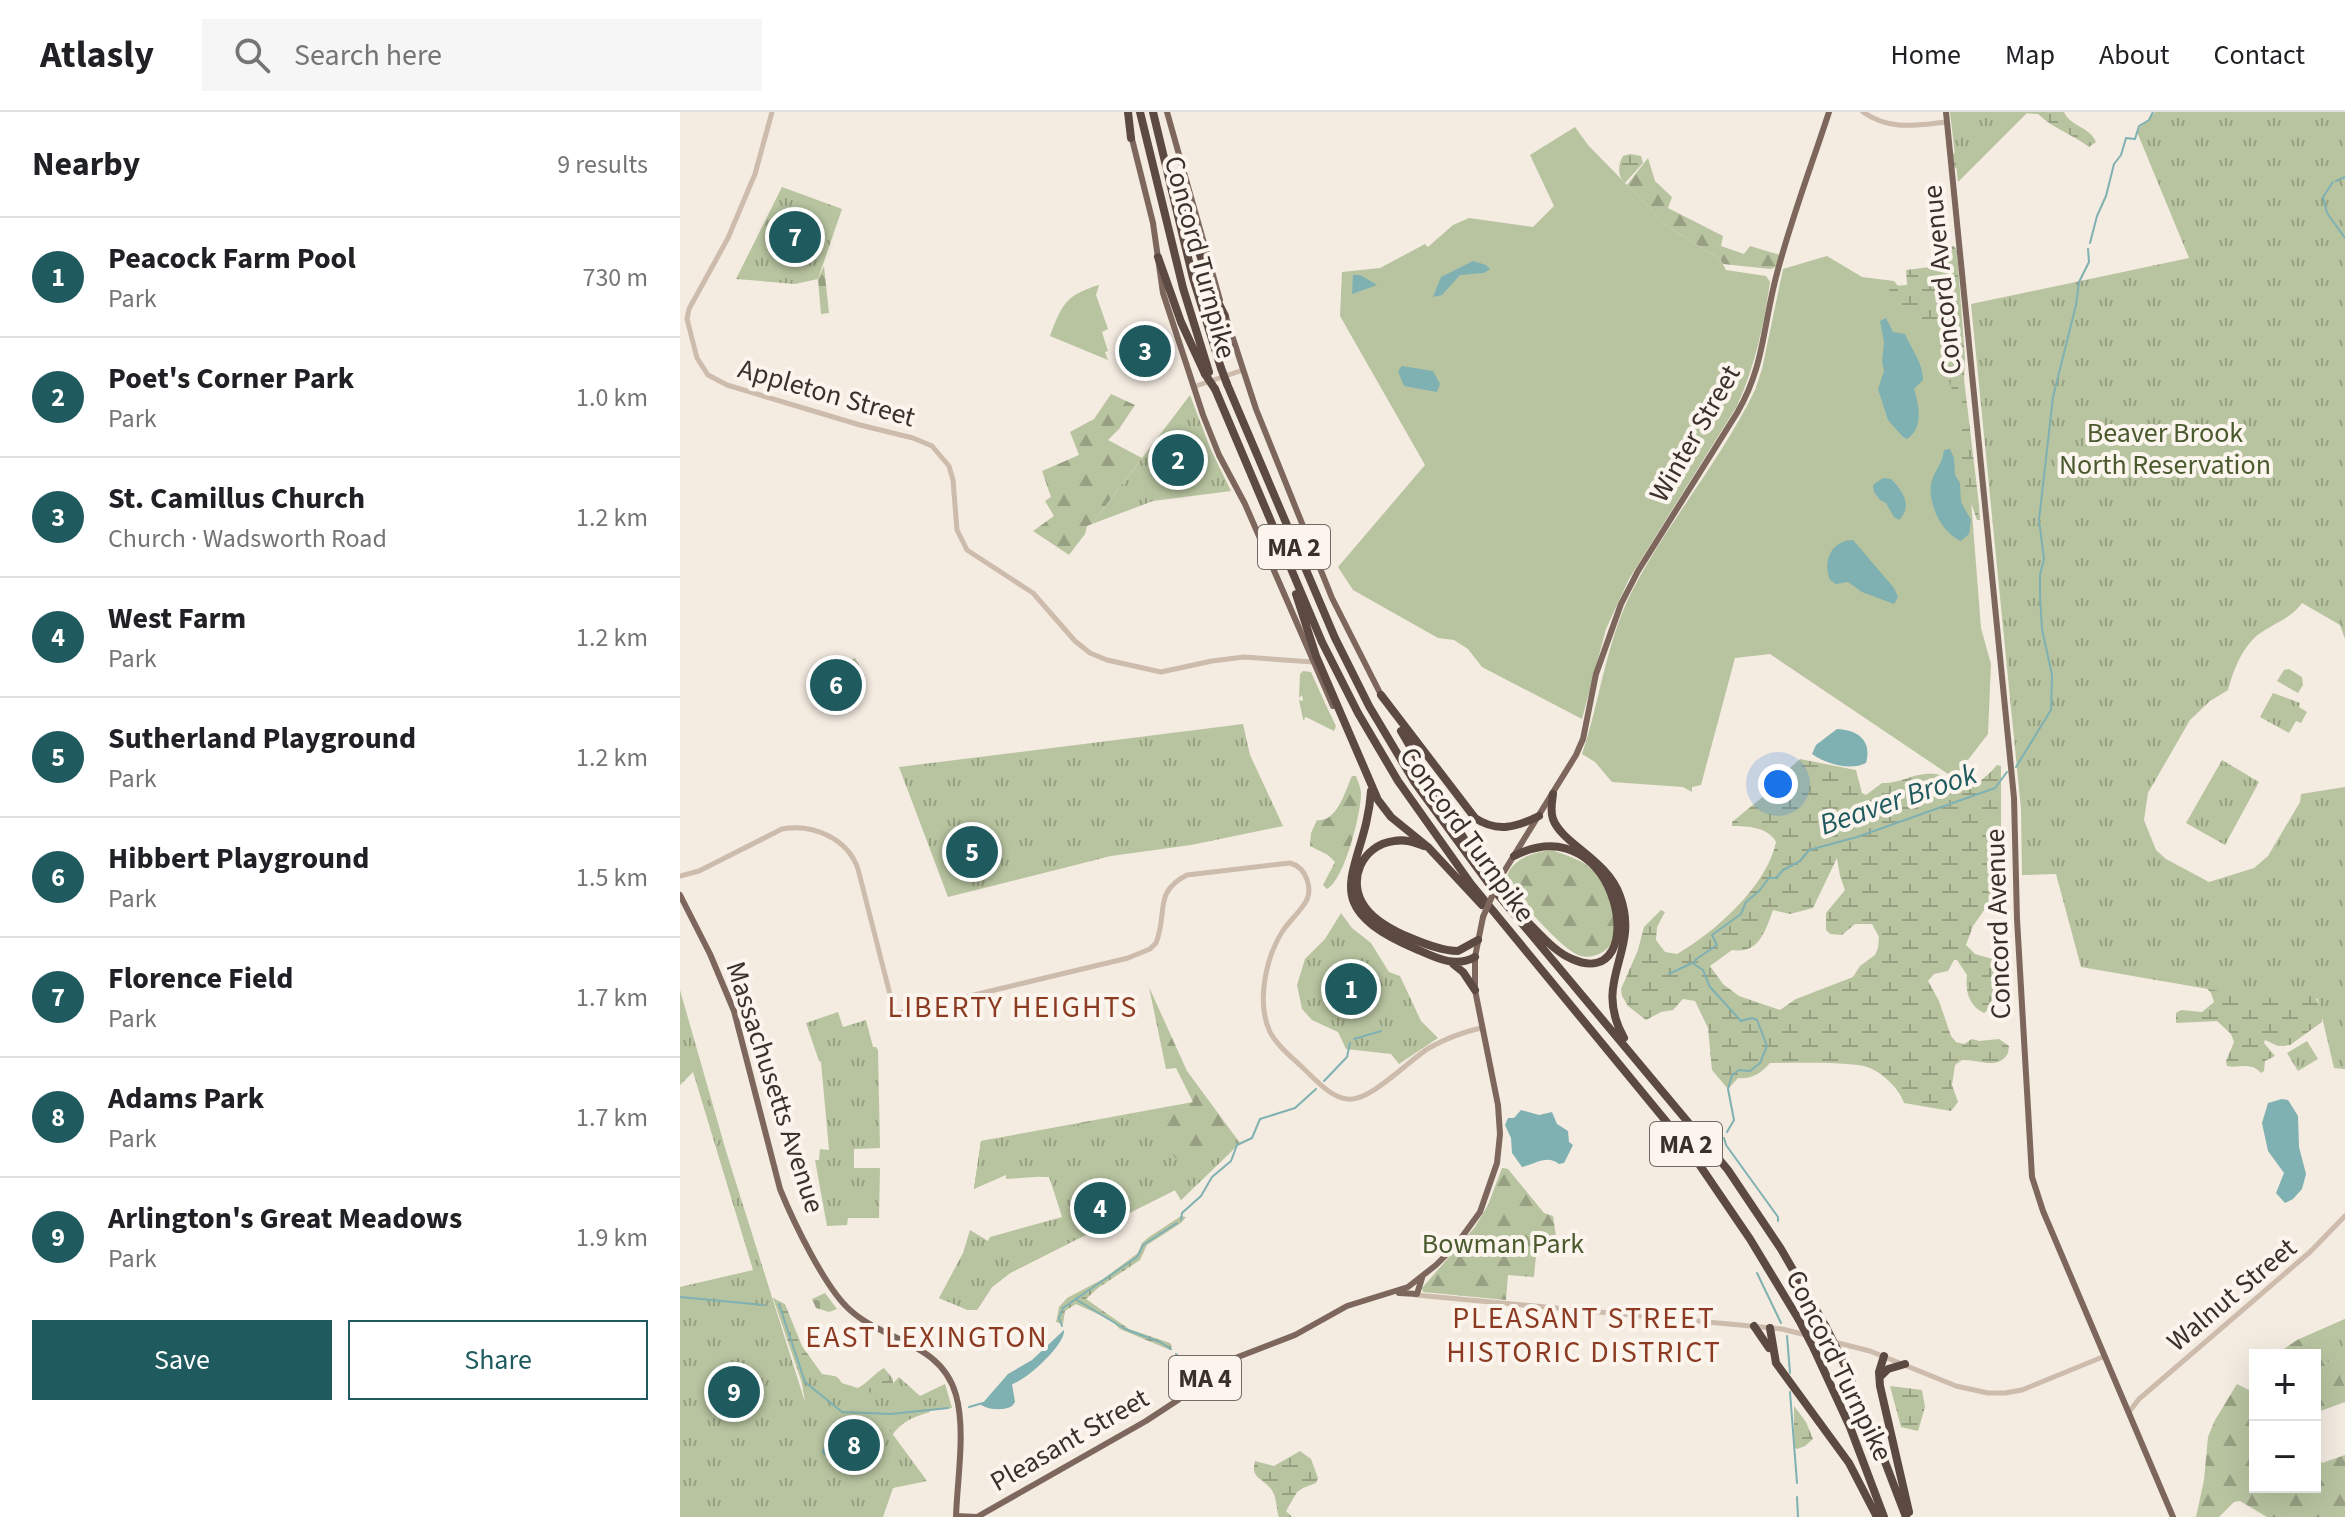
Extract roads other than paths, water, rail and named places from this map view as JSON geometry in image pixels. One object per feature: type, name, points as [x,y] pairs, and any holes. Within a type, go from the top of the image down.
[{"type":"highway","points":[[1126,112],[1131,138]]},
{"type":"highway","name":"Concord Turnpike","points":[[1140,112],[1207,373],[1329,656],[1373,740],[1434,834],[1506,926],[1640,1086],[1742,1225],[1814,1349],[1850,1427],[1884,1517]]},
{"type":"highway","name":"Concord Turnpike","points":[[1153,112],[1193,278],[1221,368],[1312,588],[1356,681],[1424,796],[1489,884]]},
{"type":"highway","points":[[1165,162],[1213,292],[1225,316]]},
{"type":"highway","points":[[1158,257],[1181,322],[1207,373]]},
{"type":"highway","points":[[1291,570],[1304,623],[1347,730],[1365,765],[1371,786],[1387,813],[1428,847],[1506,926]]},
{"type":"highway","points":[[1381,695],[1475,818],[1490,826],[1505,828],[1521,825],[1539,816]]},
{"type":"highway","points":[[1381,695],[1489,884]]},
{"type":"highway","points":[[1371,786],[1369,811],[1350,877],[1353,899],[1363,916],[1381,931],[1450,961],[1462,963],[1475,957]]},
{"type":"highway","points":[[1553,794],[1551,810],[1555,824],[1604,869],[1615,884],[1622,902],[1626,921],[1625,940],[1612,985],[1611,1006],[1615,1023],[1634,1057]]},
{"type":"highway","points":[[1428,847],[1399,840],[1373,849],[1358,873],[1357,888],[1362,903],[1386,926],[1433,946],[1458,951],[1478,940]]},
{"type":"highway","points":[[1502,901],[1560,952],[1576,961],[1602,959],[1618,940],[1619,917],[1613,896],[1605,880],[1589,863],[1571,852],[1548,846],[1533,847],[1514,856]]},
{"type":"highway","name":"MA 2","points":[[1489,884],[1502,901]]},
{"type":"highway","name":"Concord Turnpike","points":[[1502,901],[1708,1144],[1747,1195],[1790,1262],[1826,1327],[1868,1418],[1908,1517]]},
{"type":"highway","points":[[1450,961],[1462,970],[1475,990]]},
{"type":"highway","points":[[1754,1326],[1781,1371],[1849,1463],[1877,1517]]},
{"type":"highway","points":[[1770,1328],[1773,1354]]},
{"type":"highway","points":[[1884,1356],[1879,1378],[1908,1517]]},
{"type":"highway","points":[[1879,1378],[1888,1369],[1905,1364]]},
{"type":"main road","name":"Concord Turnpike","points":[[1167,112],[1243,370],[1334,603],[1381,695]]},
{"type":"main road","name":"Winter Street","points":[[1416,1290],[1422,1278],[1456,1245],[1480,1212],[1497,1163],[1498,1105],[1475,990],[1475,957],[1483,917],[1500,878],[1572,763],[1583,739],[1596,674],[1612,626],[1638,571],[1752,384],[1762,355],[1777,274],[1829,112]]},
{"type":"main road","name":"Concord Avenue","points":[[1946,112],[2014,798],[2029,1155],[2039,1201],[2173,1517]]},
{"type":"main road","name":"Concord Turnpike","points":[[1131,138],[1152,219],[1164,297],[1193,387],[1216,448],[1247,507],[1313,662],[1347,730]]},
{"type":"main road","name":"Massachusetts Avenue","points":[[680,895],[683,908],[710,954],[734,1011],[780,1189],[802,1237],[850,1311],[926,1353],[943,1369],[956,1393],[959,1435],[956,1517]]},
{"type":"main road","name":"Pleasant Street","points":[[956,1517],[977,1517],[1156,1415],[1238,1357],[1295,1335],[1347,1306],[1395,1292],[1416,1290]]},
{"type":"street","points":[[680,317],[687,319],[690,306],[722,250],[749,190],[772,112]]},
{"type":"street","points":[[1863,112],[1893,126],[1947,122]]},
{"type":"street","name":"Appleton Street","points":[[687,319],[697,358],[703,370],[714,379],[769,399],[913,438],[932,446],[945,459],[951,471],[957,530],[967,550],[1033,593],[1078,644],[1090,653],[1125,665],[1164,672],[1212,661],[1249,657],[1313,662]]},
{"type":"street","points":[[1193,387],[1243,370]]},
{"type":"street","points":[[680,876],[702,869],[782,829],[812,830],[848,848],[858,869],[895,1014],[1128,958],[1150,949],[1156,943],[1166,893],[1175,881],[1187,875],[1290,863],[1301,868],[1307,881],[1307,901],[1283,930],[1269,960],[1265,980],[1267,1022],[1275,1038],[1309,1073],[1334,1094],[1346,1100],[1356,1099],[1372,1091],[1431,1047],[1481,1028]]},
{"type":"street","name":"Walnut Street","points":[[2129,1412],[2139,1399],[2310,1252],[2345,1216]]},
{"type":"street","name":"Pleasant Street","points":[[1416,1290],[1770,1328],[1884,1356],[1965,1389],[2002,1393],[2032,1386],[2105,1356]]},
{"type":"street","name":"Walnut Street","points":[[2125,1402],[2139,1399]]},
{"type":"water","points":[[1473,261],[1490,269],[1484,273],[1460,275],[1442,295],[1433,297],[1441,277]]},
{"type":"water","points":[[1353,275],[1360,275],[1377,285],[1352,294]]},
{"type":"water","points":[[1886,318],[1893,332],[1905,334],[1922,373],[1923,380],[1914,389],[1918,423],[1907,439],[1888,420],[1878,389],[1884,371],[1880,321]]},
{"type":"water","points":[[1402,366],[1433,371],[1440,384],[1437,392],[1404,386],[1398,371]]},
{"type":"water","points":[[1950,449],[1955,475],[1960,483],[1961,502],[1971,520],[1969,534],[1961,541],[1941,524],[1931,497],[1932,480],[1944,450]]},
{"type":"water","points":[[1883,478],[1891,479],[1905,499],[1905,509],[1899,520],[1874,492],[1873,485]]},
{"type":"water","points":[[1853,540],[1894,588],[1898,597],[1894,604],[1862,592],[1848,582],[1836,584],[1830,580],[1827,566],[1831,553],[1839,544]]},
{"type":"water","points":[[1837,729],[1862,738],[1867,749],[1866,763],[1838,765],[1812,754],[1816,745]]},
{"type":"water","points":[[2288,1100],[2298,1116],[2299,1147],[2306,1174],[2302,1189],[2285,1203],[2276,1193],[2284,1173],[2268,1151],[2262,1123],[2268,1103]]},
{"type":"water","points":[[1521,1110],[1539,1115],[1552,1112],[1557,1124],[1568,1131],[1569,1142],[1573,1145],[1564,1163],[1545,1160],[1522,1167],[1512,1153],[1511,1138],[1505,1125],[1508,1118],[1514,1118]]},
{"type":"water","points":[[1064,1330],[1059,1344],[1044,1361],[1012,1384],[1015,1402],[1012,1406],[996,1409],[981,1405],[1008,1374],[1032,1360]]},
{"type":"water","points":[[834,1422],[869,1422],[874,1440],[869,1459],[844,1464],[822,1453],[827,1432]]},
{"type":"waterway","name":"Beaver Brook","points":[[2090,243],[2114,164],[2121,155],[2126,138],[2135,139],[2139,126],[2149,120],[2153,112]]},
{"type":"waterway","points":[[2336,181],[2345,177]]},
{"type":"waterway","points":[[2333,182],[2323,197],[2327,213],[2345,238]]},
{"type":"waterway","name":"Beaver Brook","points":[[2016,767],[2051,710],[2052,675],[2042,629],[2040,575],[2044,559],[2039,520],[2053,397],[2079,282],[2089,262],[2088,249]]},
{"type":"waterway","name":"Beaver Brook","points":[[1727,1132],[1734,1120],[1728,1089],[1732,1075],[1739,1070],[1750,1071],[1760,1063],[1767,1046],[1757,1020],[1741,1021],[1710,987],[1703,970],[1694,964],[1695,960],[1717,945],[1712,935],[1741,914],[1746,902],[1769,878],[1776,878],[1783,870],[1800,861],[1809,850],[1857,837],[1995,788],[2007,772]]},
{"type":"waterway","points":[[1669,974],[1692,963]]},
{"type":"waterway","points":[[1354,1039],[1381,1031]]},
{"type":"waterway","points":[[1324,1081],[1347,1057],[1350,1043]]},
{"type":"waterway","points":[[1181,1220],[1182,1213],[1201,1196],[1212,1177],[1231,1161],[1237,1145],[1252,1138],[1260,1119],[1295,1108],[1316,1089]]},
{"type":"waterway","name":"Beaver Brook","points":[[1724,1138],[1778,1221]]},
{"type":"waterway","points":[[1062,1326],[1059,1318],[1063,1308],[1137,1257],[1143,1245],[1177,1223]]},
{"type":"waterway","name":"Beaver Brook","points":[[1757,1273],[1781,1323]]},
{"type":"waterway","points":[[680,1297],[764,1305]]},
{"type":"waterway","points":[[1077,1300],[1125,1329],[1171,1349]]},
{"type":"waterway","points":[[779,1304],[805,1382],[842,1412],[891,1414],[948,1408]]},
{"type":"waterway","name":"Beaver Brook","points":[[1787,1336],[1790,1373]]},
{"type":"waterway","points":[[1176,1354],[1191,1368]]},
{"type":"waterway","name":"Beaver Brook","points":[[1790,1392],[1797,1483]]},
{"type":"waterway","points":[[969,1407],[983,1403]]},
{"type":"waterway","name":"Beaver Brook","points":[[1797,1497],[1798,1517]]},
{"type":"place","name":"Florence Field","points":[[795,237]]},
{"type":"place","name":"St. Camillus Church","points":[[1145,351]]},
{"type":"place","name":"Poet's Corner Park","points":[[1178,460]]},
{"type":"place","name":"Hibbert Playground","points":[[836,685]]},
{"type":"place","name":"Sutherland Playground","points":[[972,852]]},
{"type":"place","name":"Peacock Farm Pool","points":[[1351,989]]},
{"type":"place","name":"West Farm","points":[[1100,1208]]},
{"type":"place","name":"Arlington's Great Meadows","points":[[734,1392]]},
{"type":"place","name":"Adams Park","points":[[854,1445]]},
{"type":"district","name":"LIBERTY HEIGHTS","points":[[1013,1007]]},
{"type":"district","name":"PLEASANT STREET HISTORIC DISTRICT","points":[[1584,1335]]},
{"type":"district","name":"EAST LEXINGTON","points":[[927,1337]]},
{"type":"park label","name":"Beaver Brook North Reservation","points":[[2165,448]]},
{"type":"park label","name":"Bowman Park","points":[[1503,1243]]}]
